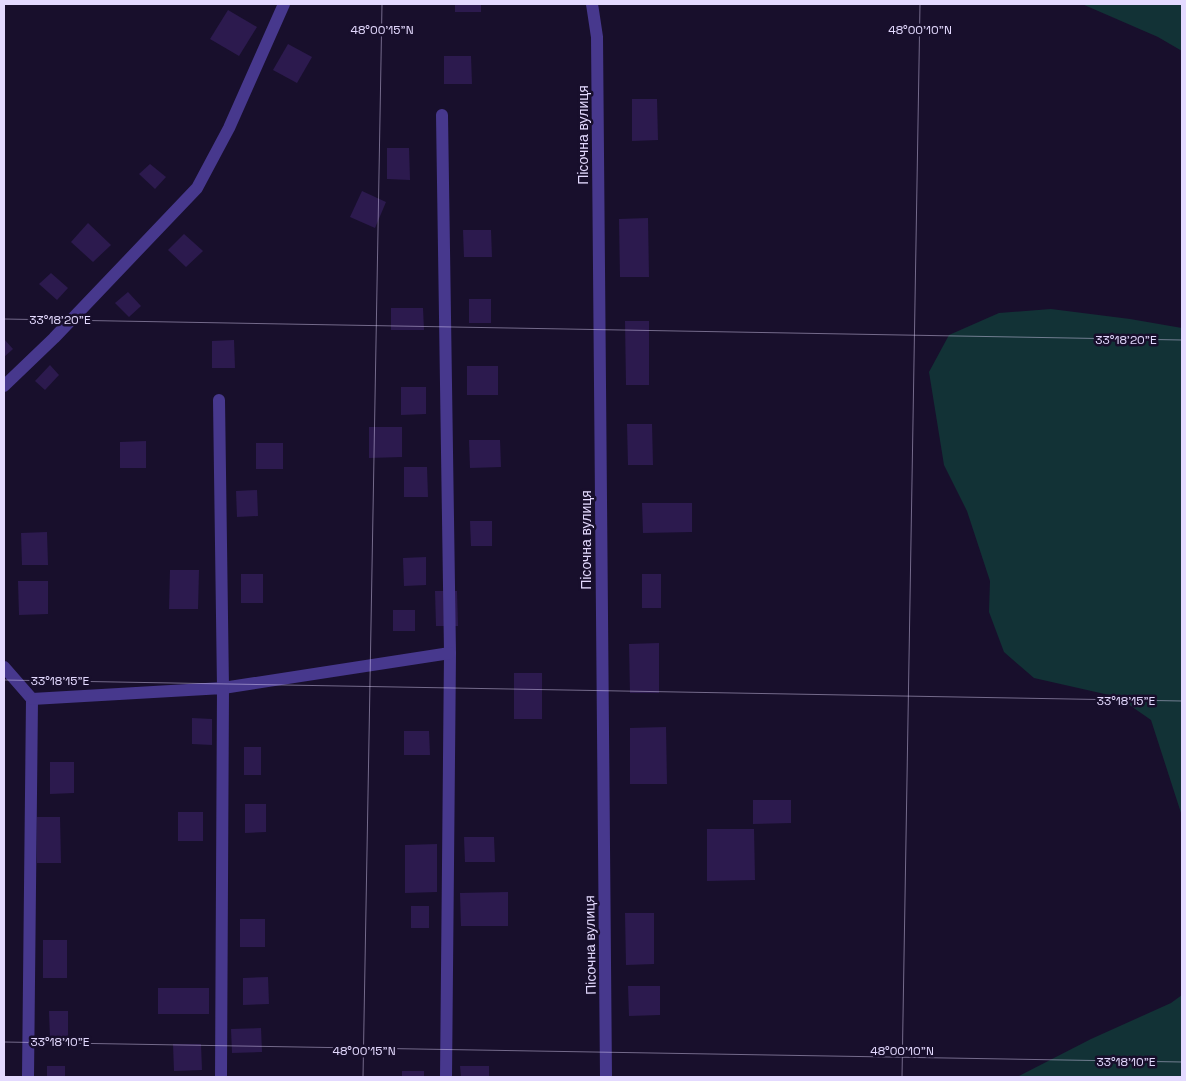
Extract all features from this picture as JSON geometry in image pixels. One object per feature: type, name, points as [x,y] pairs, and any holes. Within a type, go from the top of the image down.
[{"type":"street","points":[[4,386],[54,338],[197,188],[229,128],[284,4]]},
{"type":"street","name":"Пісочна вулиця","points":[[592,4],[597,37],[606,1077]]},
{"type":"street","points":[[442,115],[450,653],[446,1077]]},
{"type":"street","points":[[219,400],[223,688],[221,1077]]},
{"type":"street","points":[[32,699],[223,688],[380,662],[450,653]]},
{"type":"street","points":[[4,667],[32,699],[28,1077]]},
{"type":"green space","points":[[1082,4],[1182,4],[1182,51],[1158,37]]},
{"type":"green space","points":[[1051,309],[1182,328],[1182,816],[1151,720],[1118,697],[1034,678],[1004,652],[989,612],[990,581],[967,511],[944,465],[929,372],[949,335],[999,313]]},
{"type":"green space","points":[[1182,995],[1182,1077],[1017,1077],[1091,1039],[1171,1003]]},
{"type":"building","points":[[455,4],[481,4],[481,12],[455,12]]},
{"type":"building","points":[[228,10],[257,27],[239,56],[210,39]]},
{"type":"building","points":[[288,44],[312,57],[297,83],[273,70]]},
{"type":"building","points":[[444,56],[471,56],[472,84],[444,84]]},
{"type":"building","points":[[632,99],[657,99],[658,140],[632,141]]},
{"type":"building","points":[[387,148],[409,148],[410,180],[387,179]]},
{"type":"building","points":[[150,164],[166,177],[155,189],[139,174]]},
{"type":"building","points":[[362,191],[386,202],[375,228],[350,217]]},
{"type":"building","points":[[648,218],[649,277],[620,277],[619,219]]},
{"type":"building","points":[[88,223],[111,245],[93,262],[71,242]]},
{"type":"building","points":[[463,230],[491,230],[492,257],[464,257]]},
{"type":"building","points":[[184,234],[203,251],[186,267],[168,250]]},
{"type":"building","points":[[51,273],[68,288],[57,300],[39,284]]},
{"type":"building","points":[[128,292],[141,306],[129,317],[115,303]]},
{"type":"building","points":[[469,299],[491,299],[491,323],[469,323]]},
{"type":"building","points":[[391,308],[423,308],[424,330],[391,330]]},
{"type":"building","points":[[625,321],[649,321],[649,385],[626,385]]},
{"type":"building","points":[[4,339],[13,349],[4,357]]},
{"type":"building","points":[[234,340],[235,368],[212,368],[212,341]]},
{"type":"building","points":[[50,365],[59,375],[45,390],[35,381]]},
{"type":"building","points":[[467,366],[498,366],[498,395],[467,395]]},
{"type":"building","points":[[401,387],[426,387],[426,414],[401,415]]},
{"type":"building","points":[[627,424],[652,424],[653,465],[628,465]]},
{"type":"building","points":[[369,427],[402,427],[402,457],[369,458]]},
{"type":"building","points":[[469,440],[500,440],[501,467],[470,468]]},
{"type":"building","points":[[146,441],[146,468],[120,468],[120,442]]},
{"type":"building","points":[[256,443],[283,443],[283,469],[256,469]]},
{"type":"building","points":[[404,467],[427,467],[428,497],[404,497]]},
{"type":"building","points":[[257,490],[258,516],[237,517],[236,491]]},
{"type":"building","points":[[642,503],[692,503],[692,532],[643,533]]},
{"type":"building","points":[[470,521],[492,521],[492,546],[471,546]]},
{"type":"building","points":[[47,532],[48,565],[22,565],[21,533]]},
{"type":"building","points":[[426,557],[426,585],[404,586],[403,558]]},
{"type":"building","points":[[170,570],[199,570],[198,609],[169,609]]},
{"type":"building","points":[[241,574],[263,574],[263,603],[241,603]]},
{"type":"building","points":[[642,574],[661,574],[661,608],[642,608]]},
{"type":"building","points":[[18,581],[48,581],[48,614],[19,615]]},
{"type":"building","points":[[435,591],[457,591],[458,626],[436,626]]},
{"type":"building","points":[[393,610],[415,610],[415,631],[393,631]]},
{"type":"building","points":[[659,643],[659,693],[630,693],[629,644]]},
{"type":"building","points":[[514,673],[542,673],[542,719],[514,719]]},
{"type":"building","points":[[192,718],[212,719],[212,745],[192,744]]},
{"type":"building","points":[[666,727],[667,784],[630,784],[630,728]]},
{"type":"building","points":[[404,731],[429,731],[430,755],[404,755]]},
{"type":"building","points":[[244,747],[261,747],[261,775],[244,775]]},
{"type":"building","points":[[50,762],[74,762],[74,793],[50,794]]},
{"type":"building","points":[[753,800],[791,800],[791,823],[753,824]]},
{"type":"building","points":[[245,804],[266,804],[266,832],[245,833]]},
{"type":"building","points":[[178,812],[203,812],[203,841],[178,841]]},
{"type":"building","points":[[37,817],[60,817],[61,863],[37,863]]},
{"type":"building","points":[[707,829],[754,829],[755,880],[707,881]]},
{"type":"building","points":[[464,837],[494,837],[495,862],[465,862]]},
{"type":"building","points":[[437,844],[437,892],[405,893],[405,845]]},
{"type":"building","points":[[508,892],[508,926],[461,926],[460,893]]},
{"type":"building","points":[[411,906],[429,906],[429,928],[411,928]]},
{"type":"building","points":[[625,913],[654,913],[654,964],[626,965]]},
{"type":"building","points":[[240,919],[265,919],[265,947],[240,947]]},
{"type":"building","points":[[43,940],[67,940],[67,978],[43,978]]},
{"type":"building","points":[[268,977],[269,1004],[243,1005],[243,978]]},
{"type":"building","points":[[628,986],[660,986],[660,1015],[629,1016]]},
{"type":"building","points":[[158,988],[209,988],[209,1014],[158,1014]]},
{"type":"building","points":[[49,1011],[68,1011],[68,1037],[50,1038]]},
{"type":"building","points":[[261,1028],[262,1052],[232,1053],[231,1029]]},
{"type":"building","points":[[173,1044],[201,1044],[202,1070],[174,1071]]},
{"type":"building","points":[[47,1066],[65,1066],[65,1077],[47,1077]]},
{"type":"building","points":[[460,1066],[489,1066],[489,1077],[461,1077]]},
{"type":"building","points":[[402,1071],[424,1071],[424,1077],[402,1077]]}]
